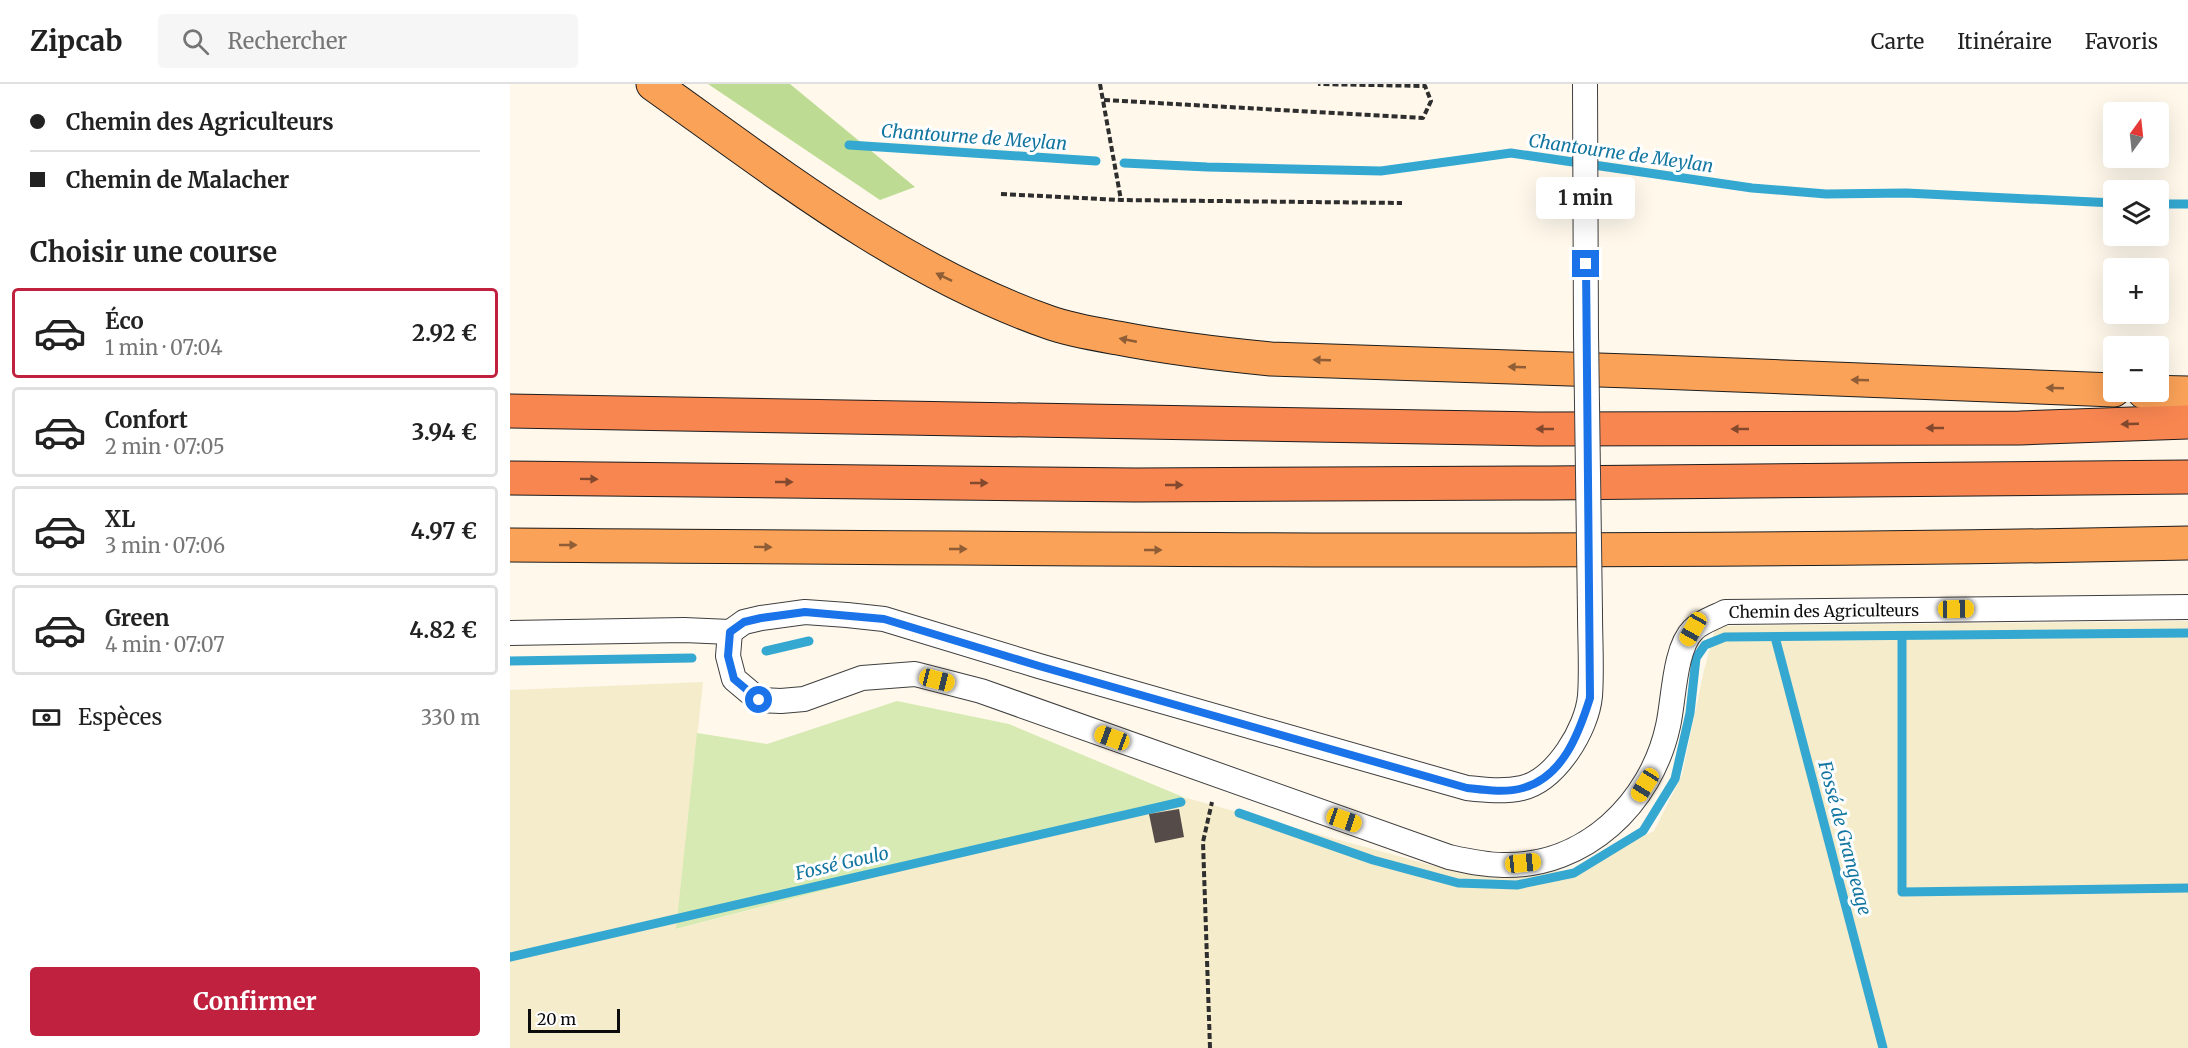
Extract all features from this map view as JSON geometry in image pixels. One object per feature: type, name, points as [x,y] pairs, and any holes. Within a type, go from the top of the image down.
[{"type":"highway","points":[[653,84],[803,191],[877,240],[930,270],[986,298],[1050,323],[1099,334],[1206,353],[1271,358],[2103,390]]},
{"type":"highway","points":[[2169,393],[2188,393]]},
{"type":"highway","points":[[510,411],[1538,429],[2020,428],[2188,422]]},
{"type":"highway","points":[[510,478],[1148,485],[2188,477]]},
{"type":"highway","points":[[510,545],[1563,551],[2188,543]]},
{"type":"street","points":[[510,633],[684,630],[730,632],[744,622],[805,612],[884,619],[1039,666],[1467,788],[1493,790],[1523,788],[1545,778],[1561,760],[1579,732],[1590,698],[1585,84]]},
{"type":"street","name":"Chemin des Agriculteurs","points":[[730,632],[728,656],[734,679],[759,700],[804,699],[862,678],[915,674],[981,691],[1449,857],[1476,863],[1504,865],[1541,861],[1575,849],[1607,829],[1633,803],[1656,767],[1668,728],[1682,649],[1693,629],[1725,612],[2188,607]]},
{"type":"path","points":[[1100,84],[1121,200]]},
{"type":"path","points":[[1104,100],[1423,118],[1431,101],[1425,86],[1318,84]]},
{"type":"path","points":[[1001,194],[1121,200],[1402,203]]},
{"type":"path","points":[[1210,1048],[1203,842],[1218,775]]},
{"type":"shaded area","points":[[2188,621],[2188,1048],[510,1048],[510,690],[703,682],[677,929],[1183,797],[1449,870],[1570,871],[1654,831],[1682,775],[1704,670],[1716,626]]},
{"type":"green space","points":[[708,84],[790,84],[915,187],[880,200]]},
{"type":"green space","points":[[897,701],[1009,724],[1183,797],[676,929],[697,733],[767,744]]},
{"type":"building","points":[[1179,809],[1184,837],[1155,843],[1149,814]]},
{"type":"waterway","name":"Chantourne de Meylan","points":[[849,145],[1096,161]]},
{"type":"waterway","name":"Chantourne de Meylan","points":[[1124,163],[1381,171],[1511,153],[1752,188],[1826,194],[1906,193],[2103,202]]},
{"type":"waterway","name":"Chantourne de Meylan","points":[[2169,204],[2188,204]]},
{"type":"waterway","points":[[1239,813],[1373,860],[1458,883],[1517,885],[1574,873],[1643,831],[1675,779],[1690,713],[1696,658],[1705,645],[1725,637],[2188,633]]},
{"type":"waterway","points":[[1902,636],[1902,892],[2188,888]]},
{"type":"waterway","name":"Fossé de Grangeage","points":[[1775,637],[1883,1048]]},
{"type":"waterway","points":[[766,651],[809,641]]},
{"type":"waterway","points":[[510,661],[692,658]]},
{"type":"waterway","name":"Fossé Goulo","points":[[510,957],[1181,802]]},
{"type":"route","points":[[759,700],[734,679],[728,656],[730,632],[744,622],[761,618],[805,612],[848,615],[884,619],[1039,666],[1467,788],[1493,790],[1523,788],[1545,778],[1561,760],[1579,732],[1590,698],[1586,264]]}]
